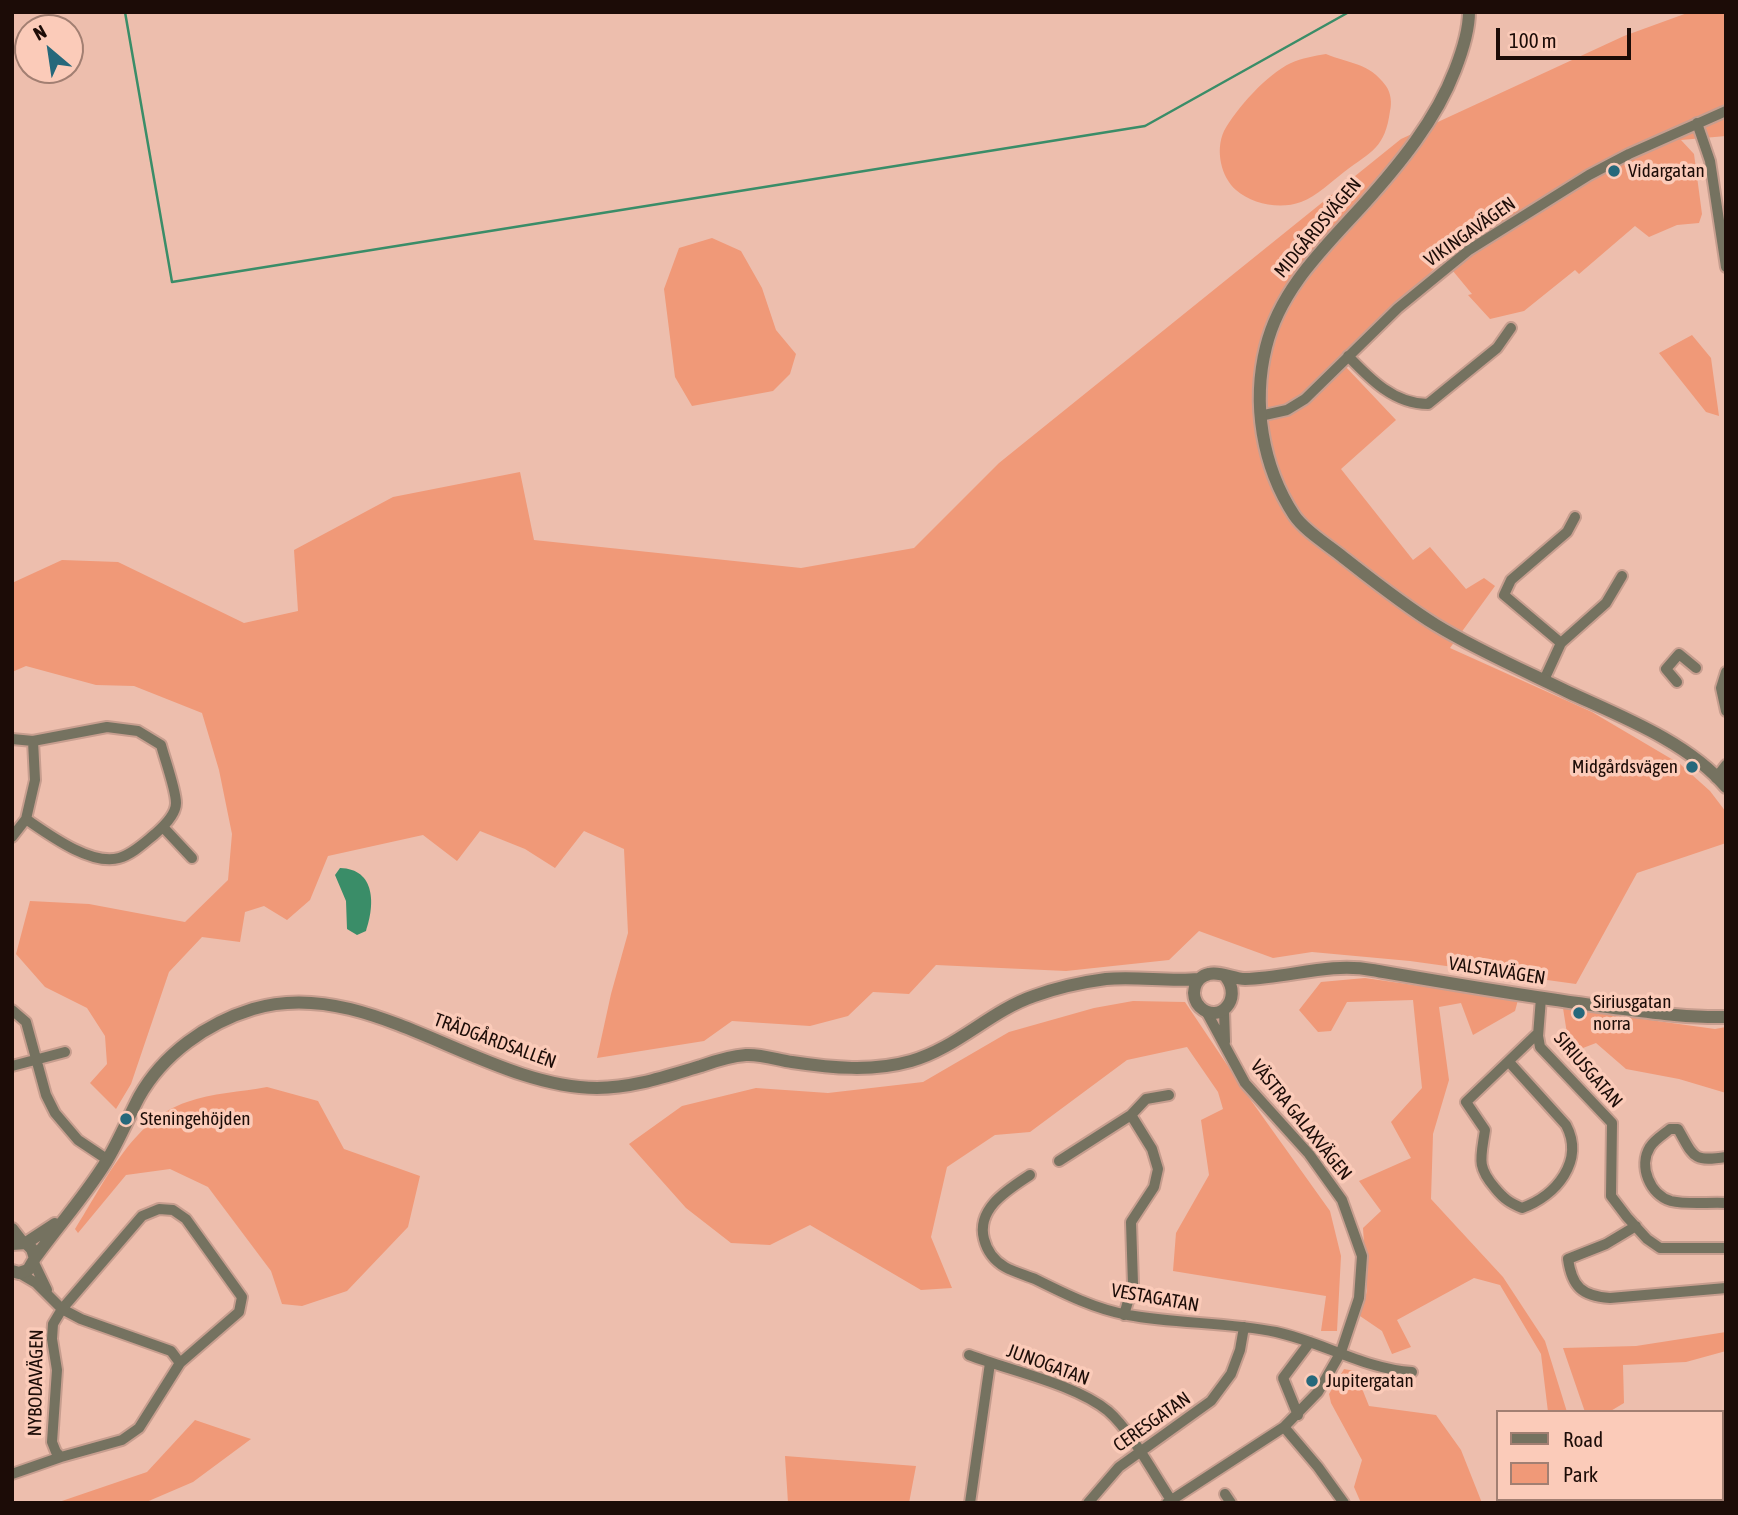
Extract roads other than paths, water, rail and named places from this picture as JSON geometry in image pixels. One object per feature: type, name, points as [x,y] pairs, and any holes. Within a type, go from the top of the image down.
[{"type":"street","name":"MIDGÅRDSVÄGEN","points":[[1469,12],[1469,25],[1460,58],[1435,112],[1393,169],[1304,270],[1283,301],[1271,327],[1259,386],[1260,416],[1267,457],[1295,517],[1383,589],[1438,626],[1648,729],[1686,753],[1726,787]]},
{"type":"street","name":"VIKINGAVÄGEN","points":[[1260,416],[1287,410],[1305,399],[1398,308],[1469,250],[1629,153],[1726,111]]},
{"type":"street","points":[[1697,123],[1710,161],[1726,267]]},
{"type":"street","points":[[1348,356],[1370,379],[1394,395],[1404,401],[1428,404],[1497,348],[1511,328]]},
{"type":"street","points":[[1561,643],[1504,595],[1511,580],[1567,532],[1575,517]]},
{"type":"street","points":[[1544,680],[1561,643],[1606,603],[1622,576]]},
{"type":"street","points":[[1677,682],[1666,669],[1679,654],[1696,668]]},
{"type":"street","points":[[1726,672],[1721,688],[1726,711]]},
{"type":"street","points":[[12,739],[33,741],[107,727],[138,732],[161,746],[176,804],[163,827],[138,848],[118,859],[99,858],[70,846],[26,819]]},
{"type":"street","points":[[12,837],[26,819],[35,780],[33,741]]},
{"type":"street","points":[[1716,778],[1726,765]]},
{"type":"street","points":[[163,827],[192,858]]},
{"type":"street","name":"VALSTAVÄGEN","points":[[1199,979],[1207,974],[1217,973],[1226,977],[1264,978],[1331,968],[1368,969],[1541,998],[1697,1018],[1726,1017]]},
{"type":"street","points":[[1226,977],[1234,994]]},
{"type":"street","name":"VALSTAVÄGEN","points":[[1224,1010],[1231,1003],[1234,994],[1264,978]]},
{"type":"street","name":"TRÄDGÅRDSALLÉN","points":[[14,1272],[27,1270],[108,1160],[141,1093],[161,1067],[180,1048],[213,1026],[254,1009],[309,1001],[354,1010],[514,1072],[546,1082],[600,1088],[639,1084],[720,1060],[748,1055],[831,1068],[872,1068],[911,1061],[944,1047],[1002,1010],[1034,996],[1105,979],[1199,979]]},
{"type":"street","name":"TRÄDGÅRDSALLÉN","points":[[1157,979],[1186,990],[1194,997]]},
{"type":"street","points":[[1199,979],[1194,988],[1198,1006],[1215,1013],[1224,1010]]},
{"type":"street","name":"SIRIUSGATAN","points":[[1541,998],[1538,1033],[1540,1047],[1612,1123],[1611,1196],[1653,1245],[1660,1248],[1726,1248]]},
{"type":"street","points":[[12,1010],[26,1022],[46,1095],[64,1126],[78,1140],[108,1160]]},
{"type":"street","name":"VÄSTRA GALAXVÄGEN","points":[[1224,1010],[1226,1048]]},
{"type":"street","name":"VÄSTRA GALAXVÄGEN","points":[[1170,1502],[1298,1415],[1318,1392],[1341,1352],[1359,1298],[1362,1256],[1342,1200],[1309,1154],[1245,1083],[1206,1011]]},
{"type":"street","points":[[1509,1062],[1566,1125],[1572,1138],[1570,1168],[1556,1186],[1537,1203],[1522,1208],[1506,1201],[1482,1174],[1481,1153],[1485,1130],[1466,1102],[1538,1033]]},
{"type":"street","points":[[12,1066],[65,1052]]},
{"type":"street","points":[[1059,1161],[1131,1115],[1146,1099],[1169,1095]]},
{"type":"street","points":[[1124,1315],[1133,1284],[1131,1222],[1154,1187],[1158,1169],[1152,1149],[1131,1115]]},
{"type":"street","points":[[1726,1157],[1704,1160],[1692,1154],[1678,1129],[1670,1129],[1650,1146],[1645,1165],[1649,1182],[1661,1197],[1675,1202],[1726,1203]]},
{"type":"street","name":"VESTAGATAN","points":[[1030,1175],[1002,1195],[986,1213],[982,1232],[987,1252],[1005,1267],[1068,1296],[1124,1315],[1276,1332],[1341,1352]]},
{"type":"street","points":[[62,1309],[142,1216],[159,1209],[173,1210],[186,1219],[242,1297],[239,1312],[180,1363]]},
{"type":"street","name":"TRÄDGÅRDSALLÉN","points":[[20,1243],[69,1212]]},
{"type":"street","points":[[1636,1226],[1606,1244],[1568,1259],[1571,1277],[1580,1290],[1594,1297],[1610,1298],[1726,1288]]},
{"type":"street","points":[[12,1229],[20,1243],[32,1249],[34,1260]]},
{"type":"street","name":"NYBODAVÄGEN","points":[[12,1474],[122,1440],[139,1428],[180,1363],[171,1351],[81,1319],[62,1309],[50,1295],[34,1260]]},
{"type":"street","name":"NYBODAVÄGEN","points":[[14,1272],[50,1295]]},
{"type":"street","name":"NYBODAVÄGEN","points":[[61,1457],[52,1442],[57,1370],[51,1339],[53,1324],[62,1309]]},
{"type":"street","name":"CERESGATAN","points":[[1088,1503],[1119,1467],[1211,1401],[1231,1374],[1240,1350],[1244,1327]]},
{"type":"street","points":[[1298,1415],[1283,1378],[1310,1342]]},
{"type":"street","points":[[1341,1352],[1387,1370],[1412,1372]]},
{"type":"street","name":"JUNOGATAN","points":[[970,1354],[1089,1398],[1109,1412],[1125,1430],[1170,1502]]},
{"type":"street","points":[[970,1503],[990,1363]]},
{"type":"street","points":[[1284,1427],[1344,1503]]},
{"type":"waterway","points":[[125,12],[172,282],[1145,126],[1349,12]]},
{"type":"place","name":"Vidargatan","points":[[1614,171]]},
{"type":"place","name":"Midgårdsvägen","points":[[1692,767]]},
{"type":"place","name":"Siriusgatan norra","points":[[1579,1013]]},
{"type":"place","name":"Steningehöjden","points":[[126,1119]]},
{"type":"place","name":"Jupitergatan","points":[[1312,1381]]}]
